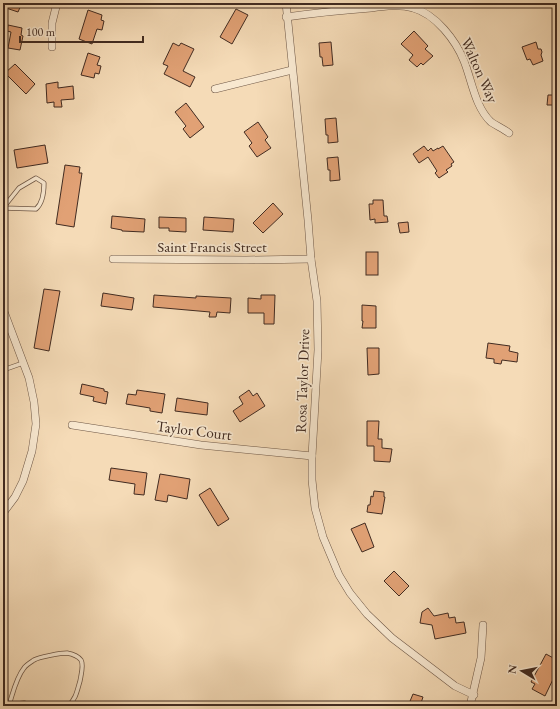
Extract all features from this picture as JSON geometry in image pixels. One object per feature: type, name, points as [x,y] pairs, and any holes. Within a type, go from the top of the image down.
[{"type":"street","points":[[52,47],[52,23],[57,3]]},
{"type":"street","name":"Rosa Taylor Drive","points":[[286,3],[286,17],[311,258],[317,301],[318,350],[312,480],[315,508],[322,537],[339,575],[367,614],[392,638],[456,686],[474,695]]},
{"type":"street","name":"Walton Way","points":[[286,17],[352,9],[393,6],[414,8],[426,14],[435,20],[445,30],[459,49],[478,101],[484,113],[492,122],[509,133]]},
{"type":"street","points":[[215,89],[292,70]]},
{"type":"street","name":"Saint Francis Street","points":[[113,259],[246,260],[311,258]]},
{"type":"street","points":[[3,309],[28,378],[34,402],[36,424],[32,451],[23,481],[3,513]]},
{"type":"street","name":"Taylor Court","points":[[72,426],[201,445],[312,456]]},
{"type":"street","points":[[470,706],[474,695],[481,658],[483,625]]},
{"type":"lane","points":[[36,178],[44,183],[44,192],[39,207],[36,209],[3,208],[19,188],[36,178]]},
{"type":"lane","points":[[3,370],[23,362]]},
{"type":"lane","points":[[35,706],[24,703],[9,706],[18,679],[24,667],[34,659],[67,653],[76,656],[80,659],[82,664],[76,695],[68,706]]},
{"type":"building","points":[[3,3],[22,3],[18,12],[3,7]]},
{"type":"building","points":[[236,9],[248,15],[232,44],[220,37]]},
{"type":"building","points":[[88,10],[102,15],[101,20],[104,21],[102,30],[97,29],[92,44],[79,39]]},
{"type":"building","points":[[8,25],[22,28],[21,35],[23,36],[20,50],[8,48],[11,32],[7,31]]},
{"type":"building","points":[[414,31],[428,46],[425,49],[433,56],[423,65],[421,63],[417,67],[409,60],[413,55],[401,44]]},
{"type":"building","points":[[331,42],[333,65],[323,66],[322,57],[320,57],[319,43]]},
{"type":"building","points":[[536,42],[538,49],[541,49],[543,61],[533,65],[530,59],[527,60],[522,47]]},
{"type":"building","points":[[173,43],[179,46],[181,43],[194,49],[183,71],[195,77],[190,87],[164,74],[168,66],[163,64]]},
{"type":"building","points":[[88,53],[100,57],[97,65],[101,66],[99,74],[95,73],[94,78],[81,75]]},
{"type":"building","points":[[15,64],[35,84],[26,94],[5,73]]},
{"type":"building","points":[[58,82],[58,88],[73,86],[74,99],[61,100],[62,107],[54,107],[54,102],[47,103],[46,84]]},
{"type":"building","points":[[548,95],[557,95],[557,105],[547,105]]},
{"type":"building","points":[[186,103],[204,127],[190,138],[183,129],[186,126],[175,112]]},
{"type":"building","points":[[336,118],[338,142],[328,143],[325,119]]},
{"type":"building","points":[[258,122],[268,137],[265,140],[271,148],[257,157],[249,146],[252,143],[244,132]]},
{"type":"building","points":[[45,145],[48,163],[17,168],[14,150]]},
{"type":"building","points":[[424,146],[428,151],[431,148],[433,151],[443,146],[454,162],[451,164],[452,166],[446,170],[448,172],[439,178],[435,173],[437,171],[428,157],[419,163],[413,154]]},
{"type":"building","points":[[338,157],[340,180],[330,181],[330,170],[328,170],[327,158]]},
{"type":"building","points":[[65,165],[80,167],[79,173],[82,173],[74,227],[56,224]]},
{"type":"building","points":[[373,200],[383,200],[384,216],[387,216],[388,222],[375,223],[375,219],[370,220],[369,204],[373,204]]},
{"type":"building","points":[[273,203],[283,214],[263,233],[253,223]]},
{"type":"building","points":[[112,216],[145,219],[144,232],[122,231],[111,228]]},
{"type":"building","points":[[159,217],[186,218],[186,232],[169,231],[169,228],[159,228]]},
{"type":"building","points":[[204,217],[234,219],[233,232],[203,230]]},
{"type":"building","points":[[408,222],[409,232],[400,233],[398,223]]},
{"type":"building","points":[[366,252],[378,252],[378,275],[366,275]]},
{"type":"building","points":[[44,289],[60,291],[49,351],[34,348]]},
{"type":"building","points":[[103,293],[134,298],[132,310],[101,306]]},
{"type":"building","points":[[154,295],[196,298],[196,296],[231,298],[230,313],[217,312],[216,317],[209,317],[210,312],[153,307]]},
{"type":"building","points":[[261,295],[275,295],[274,324],[264,324],[264,313],[248,313],[248,298],[261,299]]},
{"type":"building","points":[[362,305],[376,306],[376,328],[362,328]]},
{"type":"building","points":[[488,343],[510,346],[509,351],[518,353],[517,362],[502,360],[501,364],[494,363],[494,359],[486,358]]},
{"type":"building","points":[[367,348],[379,348],[379,374],[368,375]]},
{"type":"building","points":[[82,384],[104,389],[104,391],[108,392],[106,404],[93,401],[94,397],[80,394]]},
{"type":"building","points":[[137,390],[165,394],[162,413],[150,411],[150,408],[126,404],[128,394],[136,395]]},
{"type":"building","points":[[249,390],[253,396],[257,393],[265,406],[240,422],[233,411],[243,404],[239,397]]},
{"type":"building","points":[[177,398],[208,403],[207,415],[175,411]]},
{"type":"building","points":[[367,421],[379,421],[378,439],[382,439],[382,448],[392,449],[390,462],[374,461],[374,446],[367,446]]},
{"type":"building","points":[[111,468],[147,473],[144,495],[134,494],[135,484],[109,480]]},
{"type":"building","points":[[160,474],[190,479],[187,499],[168,495],[167,502],[155,500]]},
{"type":"building","points":[[210,488],[229,519],[218,526],[199,495]]},
{"type":"building","points":[[374,491],[384,492],[385,497],[382,514],[367,512],[368,505],[370,505],[371,496],[373,497]]},
{"type":"building","points":[[365,523],[374,547],[362,552],[351,529]]},
{"type":"building","points":[[394,571],[409,586],[399,596],[384,581]]},
{"type":"building","points":[[428,608],[434,616],[448,613],[449,618],[455,617],[456,623],[464,622],[466,633],[435,639],[432,625],[420,623],[422,612]]},
{"type":"building","points":[[546,654],[557,660],[557,671],[545,696],[532,689],[535,684],[531,682]]},
{"type":"building","points":[[413,694],[423,697],[420,706],[408,706]]}]
